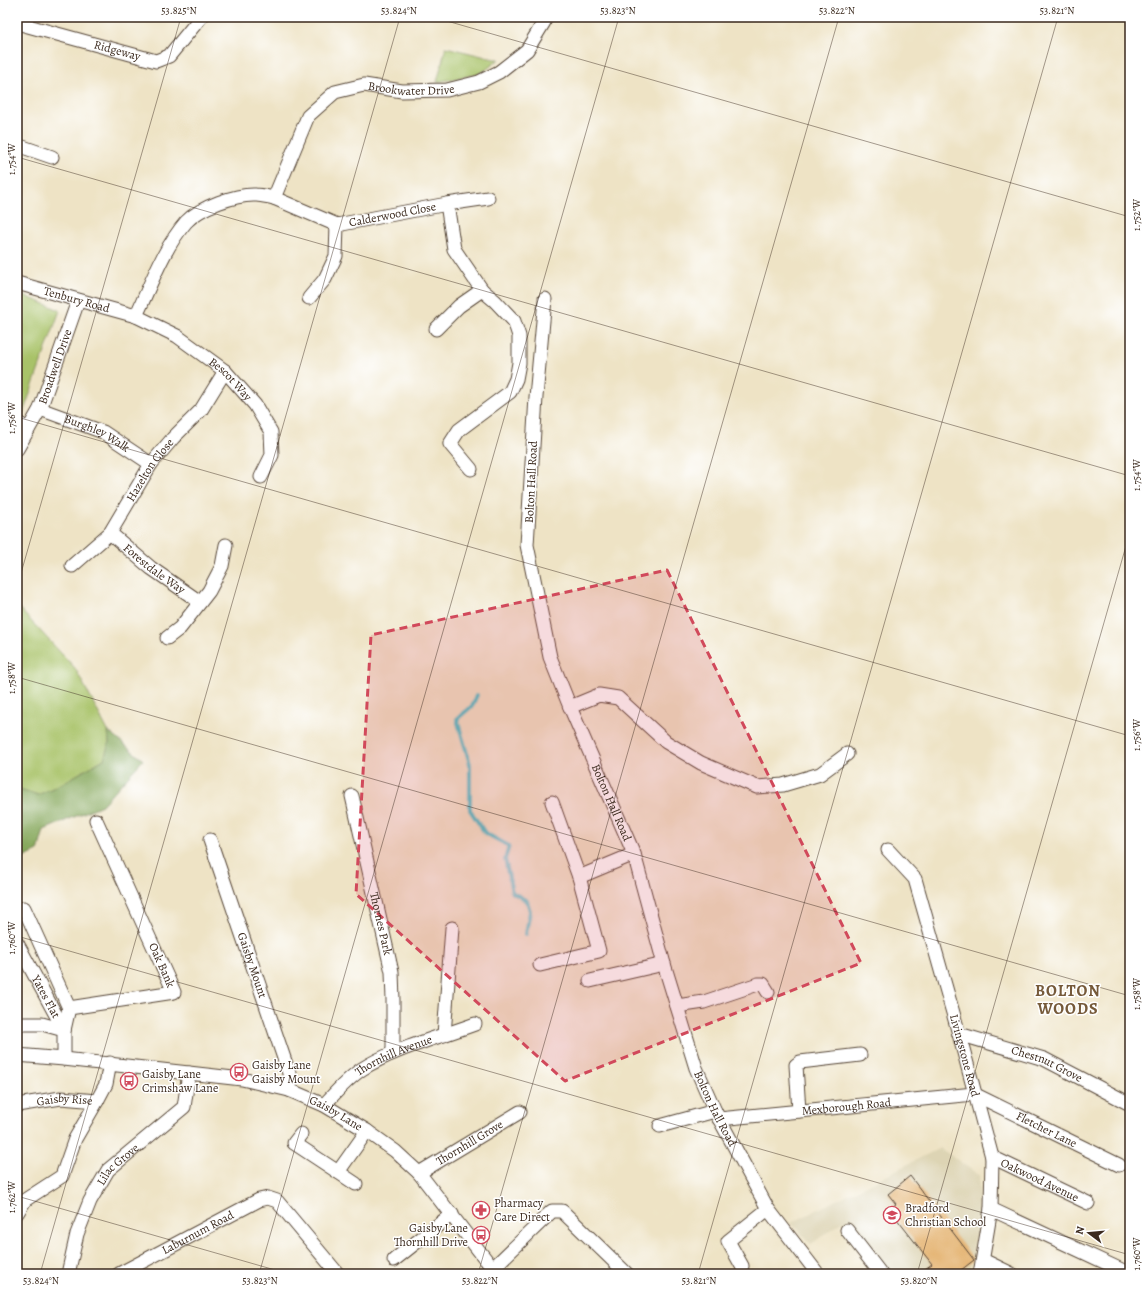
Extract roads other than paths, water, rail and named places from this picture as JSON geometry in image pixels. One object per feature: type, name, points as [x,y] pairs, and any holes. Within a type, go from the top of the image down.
[{"type":"street","name":"Ridgeway","points":[[17,23],[156,61],[169,56],[201,17]]},
{"type":"street","name":"Brookwater Drive","points":[[274,198],[293,149],[308,116],[335,92],[364,86],[402,91],[447,90],[479,82],[499,72],[527,50],[544,22],[545,17]]},
{"type":"street","points":[[17,145],[52,157]]},
{"type":"street","points":[[136,316],[169,245],[187,221],[212,205],[235,198],[256,195],[274,198]]},
{"type":"street","name":"Calderwood Close","points":[[274,198],[337,225],[447,204],[488,198]]},
{"type":"street","name":"Calderwood Close","points":[[447,204],[454,249],[482,290],[495,300],[514,321],[519,336],[519,363],[516,379],[510,392],[459,430],[450,444],[471,469]]},
{"type":"street","name":"Calderwood Close","points":[[309,298],[325,279],[336,256],[337,225]]},
{"type":"street","name":"Tenbury Road","points":[[17,283],[136,316]]},
{"type":"street","points":[[436,329],[458,306],[482,290]]},
{"type":"street","name":"Bolton Hall Road","points":[[545,299],[536,397],[527,545],[550,657],[570,707],[634,854],[664,964],[696,1068],[717,1115],[768,1209],[818,1274]]},
{"type":"street","name":"Broadwell Drive","points":[[17,449],[40,409],[78,301]]},
{"type":"street","name":"Bescot Way","points":[[136,316],[177,336],[225,371],[255,405],[271,432],[272,455],[261,477]]},
{"type":"street","name":"Hazelton Close","points":[[72,566],[110,533],[151,464],[173,438],[201,410],[225,371]]},
{"type":"street","name":"Burghley Walk","points":[[40,409],[103,432],[151,464]]},
{"type":"street","points":[[17,422],[28,430]]},
{"type":"street","name":"Forestdale Way","points":[[110,533],[151,568],[200,602]]},
{"type":"street","points":[[167,638],[180,628],[209,590],[222,566],[226,545]]},
{"type":"street","points":[[570,707],[599,695],[618,698],[666,742],[701,763],[757,787],[783,785],[820,774],[847,754]]},
{"type":"street","name":"Thornes Park","points":[[352,796],[392,972],[393,1053]]},
{"type":"street","points":[[540,965],[599,951],[579,877],[552,802]]},
{"type":"street","name":"Oak Bank","points":[[69,1008],[174,992],[96,820]]},
{"type":"street","name":"Gaisby Mount","points":[[210,840],[289,1073],[289,1090]]},
{"type":"street","name":"Livingstone Road","points":[[888,850],[915,879],[992,1158],[991,1210],[980,1274]]},
{"type":"street","points":[[579,877],[634,854]]},
{"type":"street","points":[[24,908],[69,1008],[64,1030],[64,1059]]},
{"type":"street","points":[[444,1035],[452,928]]},
{"type":"street","name":"Yates Flat","points":[[17,943],[64,1030]]},
{"type":"street","points":[[590,981],[664,964]]},
{"type":"street","points":[[677,1006],[704,1002],[758,984],[763,984],[768,992]]},
{"type":"street","points":[[17,1024],[42,1024],[64,1030]]},
{"type":"street","name":"Thornhill Avenue","points":[[324,1105],[345,1082],[356,1073],[393,1053],[475,1024]]},
{"type":"street","name":"Chestnut Grove","points":[[959,1034],[1044,1059],[1130,1104]]},
{"type":"street","name":"Gaisby Lane","points":[[17,1055],[242,1079],[289,1090],[324,1105],[368,1131],[395,1151],[419,1173],[495,1271]]},
{"type":"street","points":[[799,1111],[796,1065],[800,1062],[860,1055]]},
{"type":"street","name":"Gaisby Rise","points":[[17,1105],[61,1098],[97,1100],[106,1084],[110,1064]]},
{"type":"street","name":"Lilac Grove","points":[[68,1274],[78,1234],[90,1201],[108,1170],[184,1107],[189,1073]]},
{"type":"street","name":"Mexborough Road","points":[[660,1126],[717,1115],[799,1111],[974,1094]]},
{"type":"street","name":"Fletcher Lane","points":[[974,1094],[1119,1165]]},
{"type":"street","points":[[17,1214],[25,1200],[62,1176],[75,1139],[97,1100]]},
{"type":"street","name":"Thornhill Grove","points":[[419,1173],[520,1112]]},
{"type":"street","points":[[338,1172],[368,1131]]},
{"type":"street","points":[[301,1134],[294,1143],[356,1184]]},
{"type":"street","name":"Oakwood Avenue","points":[[992,1158],[1088,1203]]},
{"type":"street","name":"Laburnum Road","points":[[119,1274],[259,1200],[268,1198],[277,1200],[338,1274]]},
{"type":"street","points":[[742,1266],[728,1241],[768,1209]]},
{"type":"street","points":[[991,1210],[1130,1274]]},
{"type":"street","points":[[495,1271],[552,1211],[562,1211],[627,1274]]},
{"type":"street","points":[[394,1260],[452,1214]]},
{"type":"street","points":[[847,1230],[881,1274]]},
{"type":"street","points":[[983,1260],[1012,1274]]},
{"type":"waterway","points":[[477,695],[472,706],[457,719],[470,764],[470,810],[485,833],[509,846],[505,859],[512,892],[527,901],[530,911],[526,934]]},
{"type":"place","name":"Gaisby Lane Gaisby Mount","points":[[239,1072]]},
{"type":"place","name":"Gaisby Lane Crimshaw Lane","points":[[129,1081]]},
{"type":"place","name":"Pharmacy Care Direct","points":[[481,1210]]},
{"type":"place","name":"Bradford Christian School","points":[[892,1215]]},
{"type":"place","name":"Gaisby Lane Thornhill Drive","points":[[481,1235]]},
{"type":"district","name":"BOLTON WOODS","points":[[1068,999]]}]
